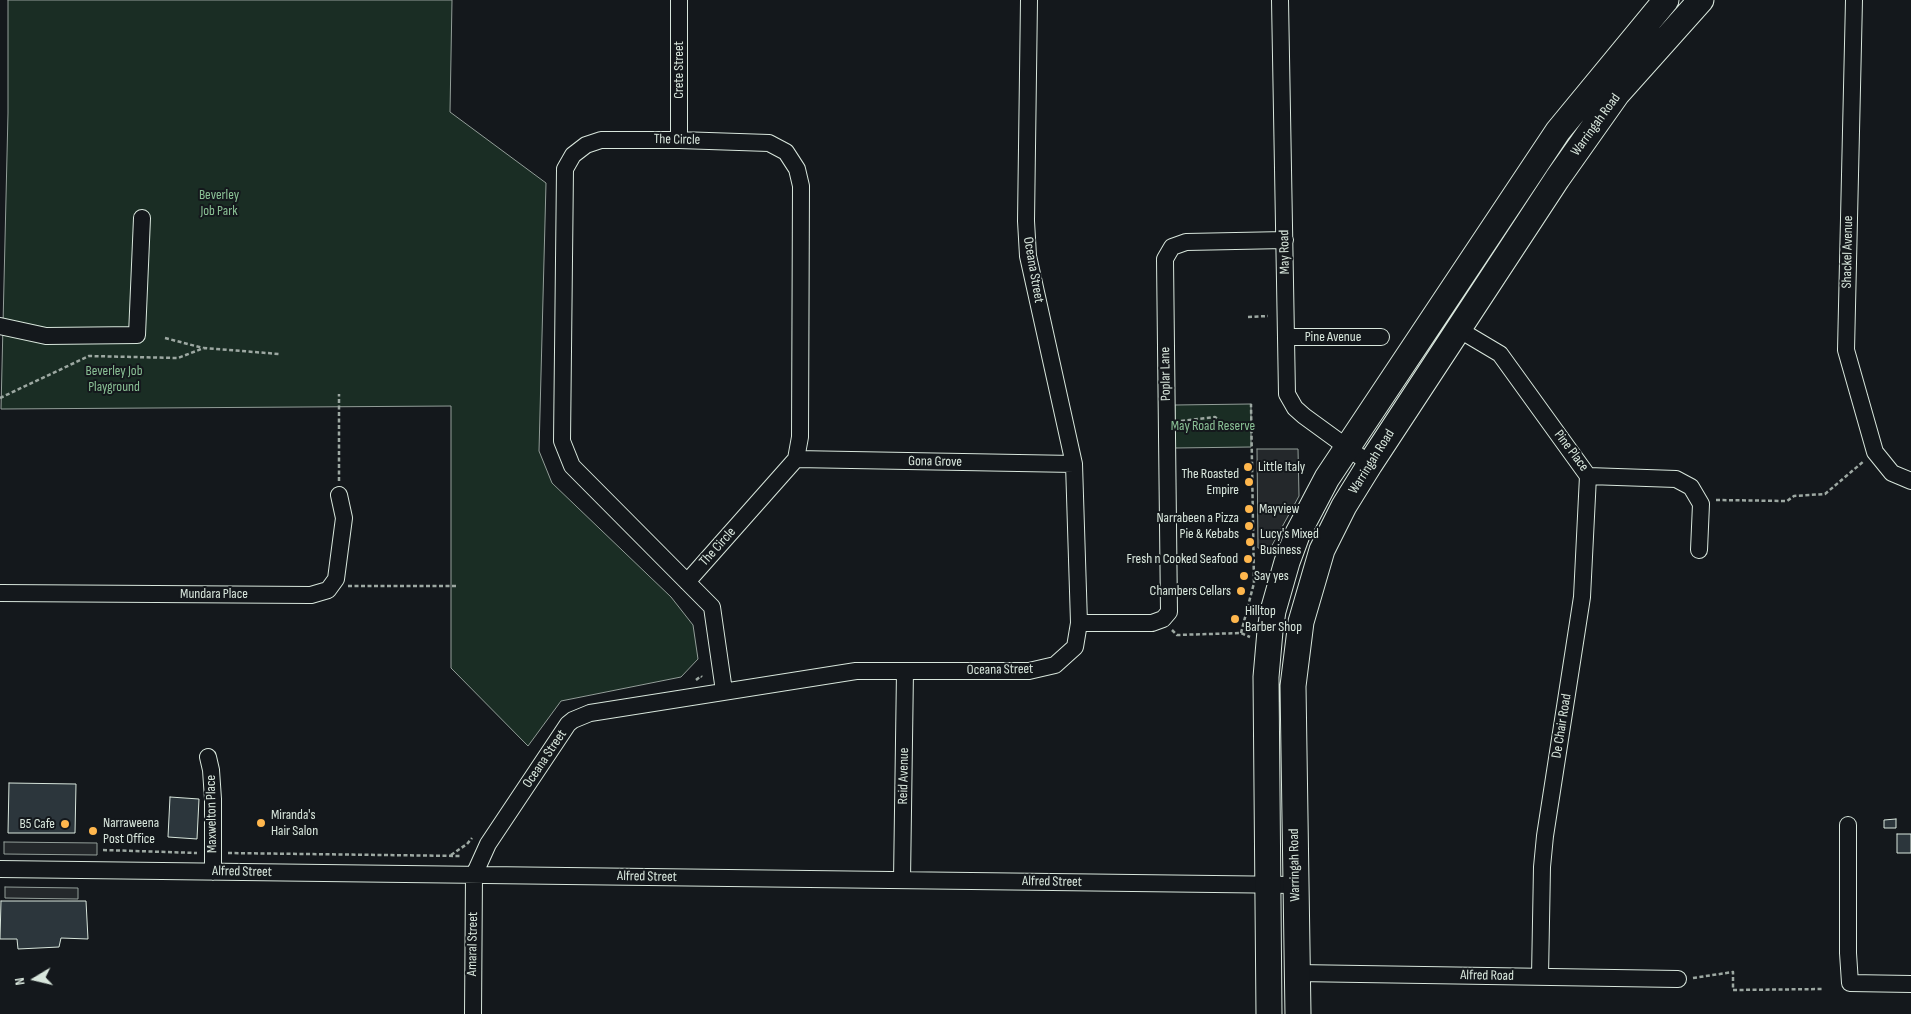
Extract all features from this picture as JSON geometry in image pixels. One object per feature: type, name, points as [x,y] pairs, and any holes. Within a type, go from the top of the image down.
[{"type":"highway","name":"Warringah Road","points":[[1268,1014],[1267,655],[1273,611],[1297,535],[1327,478],[1346,448],[1558,131],[1666,0]]},
{"type":"highway","name":"Warringah Road","points":[[1298,1014],[1293,686],[1301,622],[1310,585],[1322,550],[1344,506],[1370,464],[1557,179],[1617,94],[1701,0]]},
{"type":"highway","points":[[1436,314],[1458,329]]},
{"type":"street","name":"Crete Street","points":[[679,140],[680,0]]},
{"type":"street","name":"Oceana Street","points":[[474,875],[488,844],[568,724],[590,713],[856,671],[1029,671],[1055,666],[1075,647],[1079,623],[1074,464],[1028,256],[1026,220],[1030,0]]},
{"type":"street","name":"May Road","points":[[1280,0],[1287,394],[1299,412],[1370,464]]},
{"type":"street","name":"Shackel Avenue","points":[[1854,0],[1846,350],[1875,452],[1892,473],[1911,481]]},
{"type":"street","name":"The Circle","points":[[687,582],[796,459],[800,437],[801,186],[797,169],[786,152],[769,143],[601,140],[586,144],[573,156],[565,169],[562,441],[572,466],[687,582],[712,607],[724,691]]},
{"type":"street","points":[[0,326],[46,336],[137,335],[142,218]]},
{"type":"street","name":"Poplar Lane","points":[[1163,619],[1169,612],[1165,259],[1172,247],[1186,242],[1285,240]]},
{"type":"street","name":"Pine Place","points":[[1458,329],[1500,354],[1588,476],[1676,479],[1691,487],[1701,504],[1699,550]]},
{"type":"street","name":"Pine Avenue","points":[[1286,337],[1381,337]]},
{"type":"street","name":"Gona Grove","points":[[796,459],[1074,464]]},
{"type":"street","name":"De Chair Road","points":[[1540,976],[1542,867],[1545,836],[1582,597],[1588,476]]},
{"type":"street","points":[[336,580],[344,518],[339,495]]},
{"type":"street","name":"Mundara Place","points":[[0,593],[311,595],[328,590],[336,580]]},
{"type":"street","points":[[1079,623],[1152,623],[1163,619]]},
{"type":"street","name":"Reid Avenue","points":[[902,880],[905,671]]},
{"type":"street","name":"Maxwelton Place","points":[[208,757],[212,789],[213,872]]},
{"type":"street","points":[[1848,825],[1848,953],[1850,983],[1911,984]]},
{"type":"street","name":"Alfred Street","points":[[0,869],[1295,886]]},
{"type":"street","name":"Amaral Street","points":[[472,1014],[474,875]]},
{"type":"street","name":"Alfred Road","points":[[1297,973],[1678,979]]},
{"type":"path","points":[[1248,317],[1268,316]]},
{"type":"path","points":[[165,338],[204,348],[279,354]]},
{"type":"path","points":[[0,398],[89,356],[178,358],[204,348]]},
{"type":"path","points":[[339,394],[339,495]]},
{"type":"path","points":[[1241,633],[1254,583],[1251,404]]},
{"type":"path","points":[[1167,433],[1182,420],[1190,419],[1215,417],[1229,427],[1251,426]]},
{"type":"path","points":[[1713,500],[1787,501],[1794,496],[1825,494],[1875,452]]},
{"type":"path","points":[[336,580],[347,586],[456,586]]},
{"type":"path","points":[[1163,619],[1177,634],[1241,633],[1250,637]]},
{"type":"path","points":[[450,856],[467,844],[476,834]]},
{"type":"path","name":"Alfred Street","points":[[103,850],[461,856]]},
{"type":"path","points":[[1703,978],[1733,972],[1733,990],[1822,989]]},
{"type":"green space","name":"Beverley Job Park","points":[[8,0],[452,0],[450,112],[546,183],[539,451],[552,483],[671,597],[693,625],[698,659],[681,677],[561,701],[528,746],[451,668],[451,406],[1,409],[8,113]]},
{"type":"green space","name":"May Road Reserve","points":[[1251,404],[1251,447],[1175,448],[1175,405]]},
{"type":"shaded area","points":[[1257,449],[1298,449],[1299,496],[1270,549],[1258,548]]},
{"type":"shaded area","points":[[4,842],[97,843],[97,855],[4,854]]},
{"type":"shaded area","points":[[5,887],[78,888],[78,899],[5,898]]},
{"type":"building","points":[[9,783],[76,784],[75,833],[8,833]]},
{"type":"building","points":[[170,797],[199,799],[197,839],[168,837]]},
{"type":"building","points":[[1896,819],[1896,828],[1884,828],[1884,820]]},
{"type":"building","points":[[1897,834],[1911,834],[1911,853],[1897,853]]},
{"type":"building","points":[[1,901],[86,901],[88,939],[61,938],[59,947],[18,949],[17,939],[0,939]]},
{"type":"place","name":"Little Italy","points":[[1248,467]]},
{"type":"place","name":"The Roasted Empire","points":[[1249,482]]},
{"type":"place","name":"Mayview","points":[[1249,509]]},
{"type":"place","name":"Narrabeen a Pizza Pie & Kebabs","points":[[1249,526]]},
{"type":"place","name":"Lucy's Mixed Business","points":[[1250,542]]},
{"type":"place","name":"Fresh n Cooked Seafood","points":[[1248,559]]},
{"type":"place","name":"Say yes","points":[[1244,576]]},
{"type":"place","name":"Chambers Cellars","points":[[1241,591]]},
{"type":"place","name":"Hilltop Barber Shop","points":[[1235,619]]},
{"type":"place","name":"Miranda's Hair Salon","points":[[261,823]]},
{"type":"place","name":"B5 Cafe","points":[[65,824]]},
{"type":"place","name":"Narraweena Post Office","points":[[93,831]]},
{"type":"park label","name":"Beverley Job Playground","points":[[114,380]]}]
